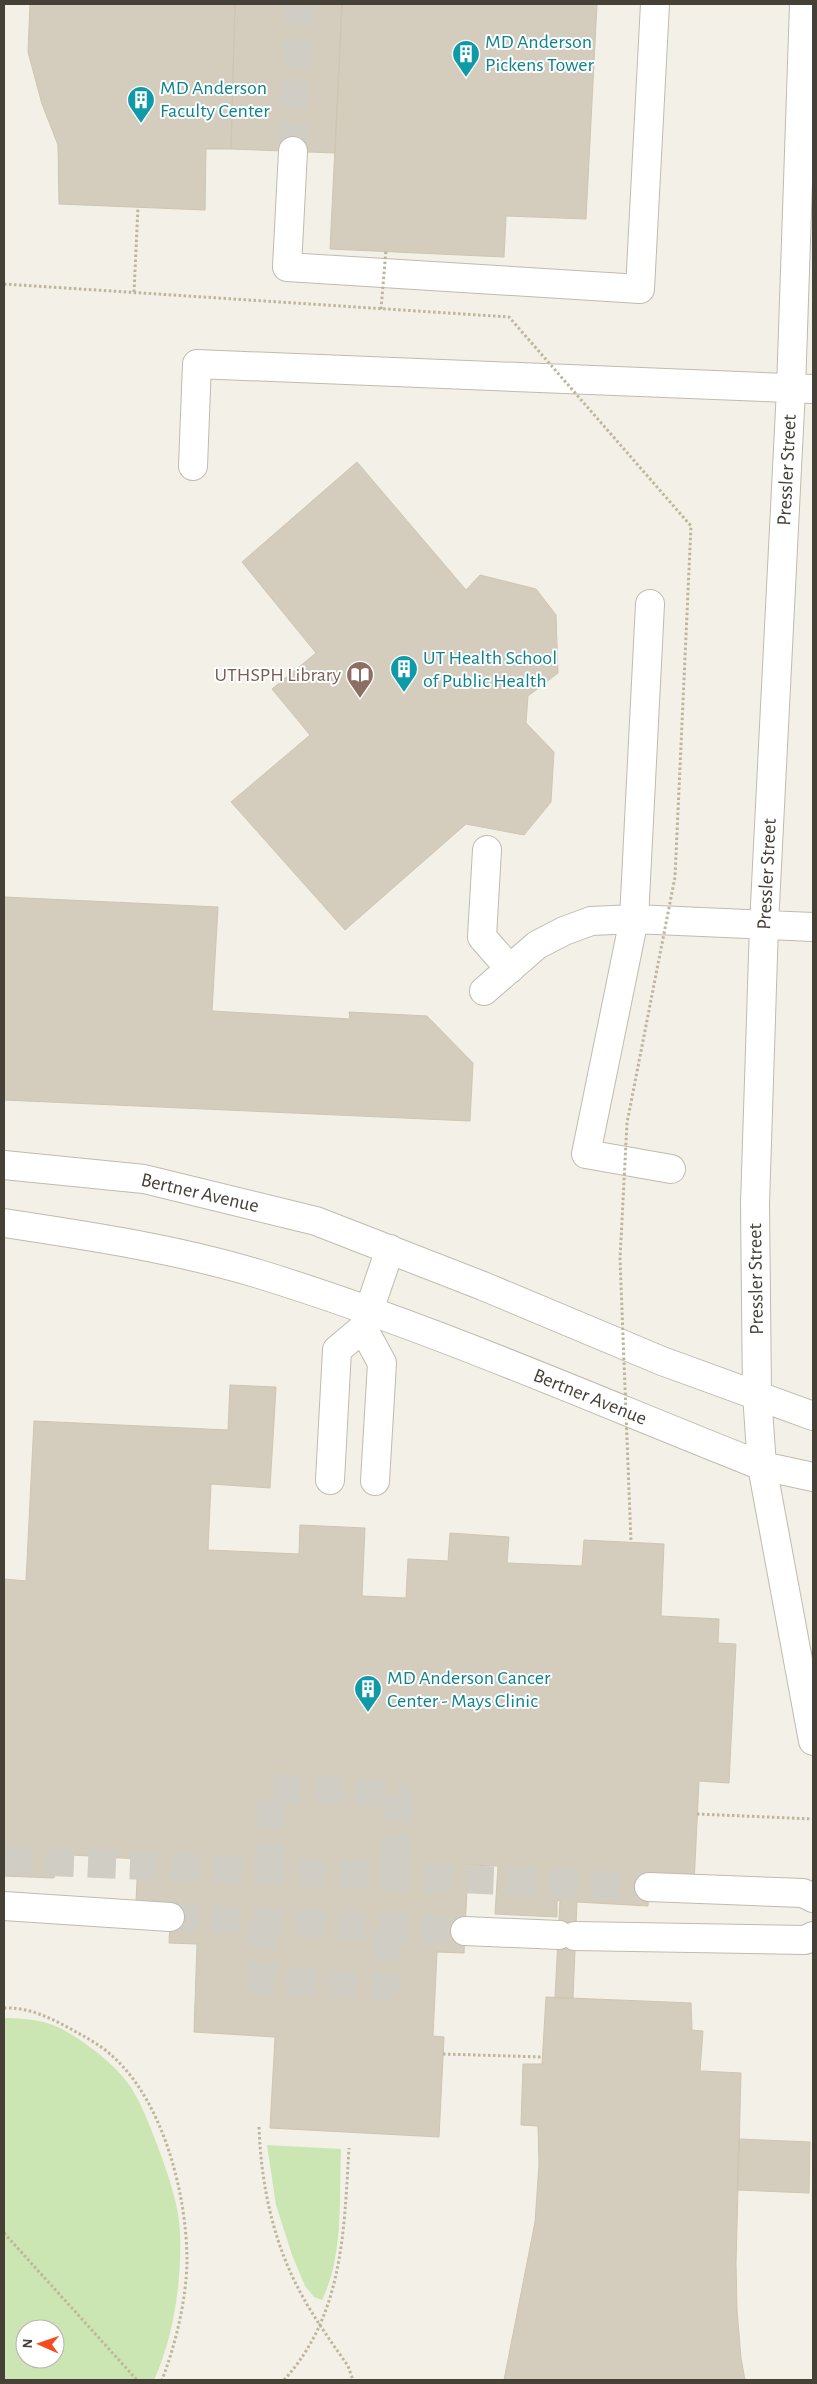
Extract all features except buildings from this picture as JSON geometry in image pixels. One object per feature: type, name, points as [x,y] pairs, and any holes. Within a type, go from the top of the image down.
[{"type":"street","points":[[293,151],[288,267],[640,289],[655,4]]},
{"type":"street","name":"Pressler Street","points":[[804,4],[804,298],[802,389],[764,925],[755,1204],[757,1394],[762,1466],[813,1741]]},
{"type":"street","points":[[193,466],[197,364],[802,389]]},
{"type":"street","points":[[650,604],[634,919],[586,1154],[671,1169]]},
{"type":"street","points":[[487,850],[482,937],[510,969]]},
{"type":"street","points":[[484,991],[537,945],[564,931],[591,921],[634,919],[813,927]]},
{"type":"street","name":"Bertner Avenue","points":[[4,1165],[144,1179],[316,1221],[484,1286],[662,1361],[757,1394],[813,1416]]},
{"type":"street","name":"Bertner Avenue","points":[[4,1223],[119,1240],[258,1274],[365,1320],[457,1342],[762,1466],[813,1477]]},
{"type":"street","points":[[330,1480],[337,1350],[365,1320],[390,1249]]},
{"type":"street","points":[[365,1320],[382,1363],[375,1481]]},
{"type":"street","points":[[649,1887],[803,1893],[813,1898]]},
{"type":"street","points":[[4,1906],[170,1917]]},
{"type":"street","points":[[465,1931],[805,1940],[813,1936]]},
{"type":"path","points":[[134,292],[138,207]]},
{"type":"path","points":[[381,309],[386,250]]},
{"type":"path","points":[[4,284],[509,317],[691,526],[675,877],[627,1123],[620,1260],[632,1542]]},
{"type":"path","points":[[697,1814],[813,1819]]},
{"type":"path","points":[[4,2008],[14,2008],[52,2018],[110,2054],[134,2080],[157,2121],[176,2168],[184,2221],[187,2262],[182,2304],[172,2354],[162,2380]]},
{"type":"path","points":[[443,2054],[542,2057]]},
{"type":"path","points":[[259,2127],[260,2157],[266,2199],[297,2285],[320,2325],[348,2366],[353,2380]]},
{"type":"path","points":[[284,2380],[302,2360],[320,2325],[334,2287],[341,2252],[349,2148]]},
{"type":"path","points":[[4,2233],[137,2380]]},
{"type":"green space","points":[[4,2018],[18,2018],[47,2023],[79,2039],[99,2054],[126,2080],[145,2114],[174,2194],[180,2232],[180,2269],[172,2327],[154,2380],[4,2380]]},
{"type":"green space","points":[[267,2145],[341,2149],[337,2246],[329,2283],[322,2300],[314,2297],[305,2286],[292,2255],[276,2205]]},
{"type":"tunnel","points":[[293,151],[300,4]]},
{"type":"tunnel","points":[[269,1871],[272,1788],[399,1794],[394,1876]]},
{"type":"tunnel","points":[[4,1860],[649,1887]]},
{"type":"tunnel","points":[[170,1917],[465,1931]]},
{"type":"tunnel","points":[[263,1921],[262,1980],[386,1987],[388,1927]]},
{"type":"place","name":"MD Anderson Pickens Tower","points":[[466,78]]},
{"type":"place","name":"MD Anderson Faculty Center","points":[[141,124]]},
{"type":"place","name":"UT Health School of Public Health","points":[[404,693]]},
{"type":"place","name":"UTHSPH Library","points":[[360,699]]},
{"type":"place","name":"MD Anderson Cancer Center - Mays Clinic","points":[[368,1713]]}]
